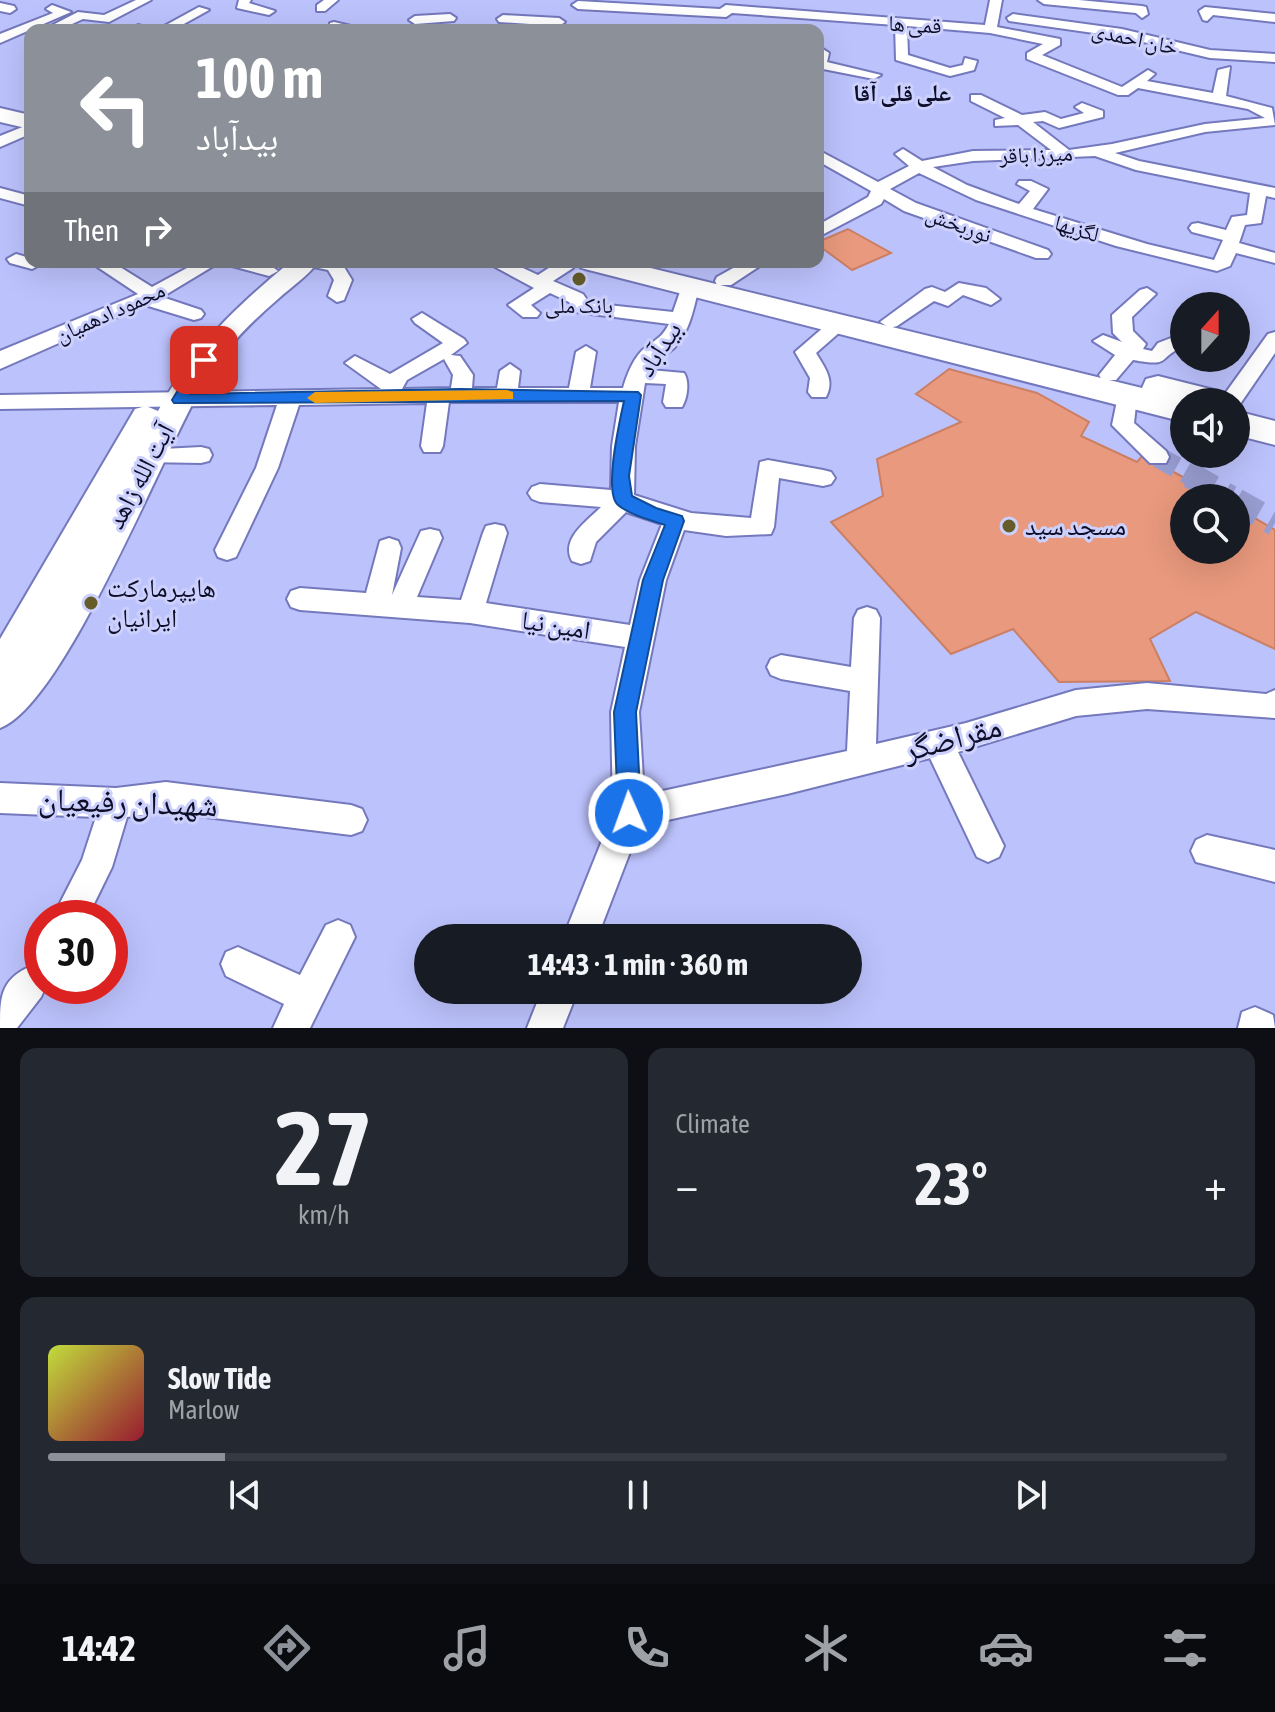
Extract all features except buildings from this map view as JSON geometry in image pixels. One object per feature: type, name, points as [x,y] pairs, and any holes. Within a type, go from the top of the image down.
[{"type":"main road","points":[[0,104],[24,110]]},
{"type":"main road","points":[[0,115],[24,121]]},
{"type":"main road","name":"آیت الله زاهد","points":[[0,710],[25,683],[55,641],[151,456],[179,359],[224,305],[273,268]]},
{"type":"main road","name":"آیت الله زاهد","points":[[0,672],[167,400],[233,326],[298,268]]},
{"type":"main road","points":[[602,268],[839,324],[1121,375],[1170,402]]},
{"type":"main road","points":[[673,268],[1170,389]]},
{"type":"main road","points":[[1250,410],[1275,416]]},
{"type":"main road","points":[[1250,427],[1275,433]]},
{"type":"street","points":[[62,24],[82,15],[105,19],[145,0]]},
{"type":"street","points":[[245,0],[241,5],[269,11]]},
{"type":"street","points":[[321,8],[332,0]]},
{"type":"street","points":[[993,23],[996,0]]},
{"type":"street","points":[[1044,0],[1142,10],[1135,24]]},
{"type":"street","points":[[1245,0],[1258,15]]},
{"type":"street","points":[[558,24],[580,2]]},
{"type":"street","name":"قمی ها","points":[[580,2],[664,16],[726,7],[778,6],[792,14],[901,23],[962,27],[993,23],[1055,42],[1035,52]]},
{"type":"street","points":[[37,24],[65,12],[52,9]]},
{"type":"street","points":[[960,11],[962,27]]},
{"type":"street","points":[[1207,17],[1205,11],[1239,17],[1258,15],[1275,18]]},
{"type":"street","points":[[167,14],[185,19]]},
{"type":"street","points":[[787,24],[792,14]]},
{"type":"street","points":[[175,24],[202,17]]},
{"type":"street","points":[[414,20],[450,18]]},
{"type":"street","points":[[503,19],[541,24]]},
{"type":"street","points":[[901,23],[901,57]]},
{"type":"street","name":"خان احمدی","points":[[993,23],[1135,24],[1163,44],[1210,54],[1275,58]]},
{"type":"street","points":[[0,40],[24,30]]},
{"type":"street","points":[[0,40],[23,43]]},
{"type":"street","points":[[1011,46],[1035,52],[1032,56],[1123,92],[1141,78]]},
{"type":"street","points":[[884,56],[901,57],[950,72],[969,67],[970,61]]},
{"type":"street","points":[[824,66],[874,75]]},
{"type":"street","points":[[1125,70],[1141,78],[1259,108],[1275,120]]},
{"type":"street","points":[[1219,98],[1225,70]]},
{"type":"street","points":[[976,98],[1021,120],[1064,153]]},
{"type":"street","points":[[1259,108],[1273,104],[1274,98]]},
{"type":"street","points":[[1000,123],[1045,116],[1059,124],[1098,114],[1082,107]]},
{"type":"street","name":"میرزا باقر","points":[[824,229],[875,200],[877,191],[918,166],[948,157],[1064,153],[1101,144],[1157,141],[1196,130],[1275,120]]},
{"type":"street","points":[[1174,121],[1196,130]]},
{"type":"street","points":[[0,142],[24,131]]},
{"type":"street","points":[[964,142],[978,156]]},
{"type":"street","points":[[1101,144],[1127,162],[1267,192],[1255,219],[1275,225]]},
{"type":"street","name":"لگزیها","points":[[903,154],[918,166],[978,189],[1023,211],[1115,240],[1217,266],[1224,262],[1238,221],[1255,219]]},
{"type":"street","name":"نوربخش","points":[[824,159],[935,224],[1042,254]]},
{"type":"street","points":[[1122,183],[1127,162]]},
{"type":"street","points":[[1023,211],[1040,189],[1025,184]]},
{"type":"street","points":[[0,193],[24,200]]},
{"type":"street","points":[[0,214],[24,203]]},
{"type":"street","points":[[1198,228],[1275,258]]},
{"type":"street","points":[[16,259],[24,262]]},
{"type":"street","points":[[109,268],[152,295],[153,303],[194,314]]},
{"type":"street","name":"محمود ادهمیان","points":[[2,358],[152,295],[200,268]]},
{"type":"street","points":[[336,268],[343,280],[337,296]]},
{"type":"street","points":[[508,268],[576,298],[583,308],[680,319]]},
{"type":"street","points":[[530,313],[518,305],[571,268]]},
{"type":"street","points":[[724,281],[747,268]]},
{"type":"street","name":"بیدآباد","points":[[623,500],[620,476],[635,386],[650,354],[676,333],[690,287]]},
{"type":"street","points":[[890,322],[932,293],[948,300],[959,289],[979,292],[991,299]]},
{"type":"street","points":[[1121,375],[1136,344],[1123,333],[1122,315],[1147,294]]},
{"type":"street","points":[[391,391],[399,376],[457,343],[422,319]]},
{"type":"street","points":[[819,392],[820,378],[805,352],[839,324]]},
{"type":"street","points":[[1240,388],[1275,338]]},
{"type":"street","points":[[1103,341],[1121,375],[1123,425],[1158,457]]},
{"type":"street","points":[[1121,375],[1157,358],[1170,345]]},
{"type":"street","points":[[578,396],[586,352]]},
{"type":"street","points":[[432,446],[449,395],[463,375],[453,361]]},
{"type":"street","points":[[355,363],[391,391]]},
{"type":"street","points":[[506,395],[510,371]]},
{"type":"street","points":[[0,402],[290,398],[391,391],[449,395],[578,396],[677,378],[674,402]]},
{"type":"street","points":[[227,550],[267,468],[290,398]]},
{"type":"street","points":[[151,456],[201,455]]},
{"type":"street","points":[[540,493],[623,500],[651,514],[675,521],[735,528],[762,527],[768,468],[823,478]]},
{"type":"street","points":[[581,554],[584,538],[623,500]]},
{"type":"street","points":[[585,924],[629,813],[625,712],[653,580],[675,521]]},
{"type":"street","points":[[470,612],[495,533]]},
{"type":"street","points":[[389,605],[430,538]]},
{"type":"street","points":[[389,548],[389,605]]},
{"type":"street","name":"امین نیا","points":[[300,599],[470,612],[643,638]]},
{"type":"street","points":[[861,762],[867,618]]},
{"type":"street","points":[[781,667],[864,681]]},
{"type":"street","name":"مقراضگر","points":[[629,813],[861,762],[1076,703],[1147,696],[1274,709]]},
{"type":"street","points":[[938,743],[988,846]]},
{"type":"street","name":"شهیدان رفیعیان","points":[[0,798],[116,803],[166,797],[351,820]]},
{"type":"street","points":[[79,900],[96,867],[116,803]]},
{"type":"street","points":[[1207,851],[1275,866]]},
{"type":"street","points":[[238,964],[299,1012],[338,937]]},
{"type":"street","points":[[0,1021],[24,991]]},
{"type":"street","points":[[545,1028],[554,1004]]},
{"type":"tunnel","points":[[1158,457],[1194,477]]},
{"type":"tunnel","points":[[1190,475],[1206,484]]},
{"type":"tunnel","points":[[1250,509],[1275,523]]},
{"type":"slow traffic","points":[[315,398],[507,395]]},
{"type":"place","name":"بانک ملی","points":[[579,279]]},
{"type":"place","name":"مسجد سید","points":[[1009,526]]},
{"type":"place","name":"هایپرمارکت ایرانیان","points":[[91,603]]},
{"type":"district","name":"علی قلی آقا","points":[[902,93]]},
{"type":"route","points":[[204,360],[180,400],[633,395],[620,476],[623,500],[651,514],[675,521],[653,580],[625,712],[629,813]]}]
